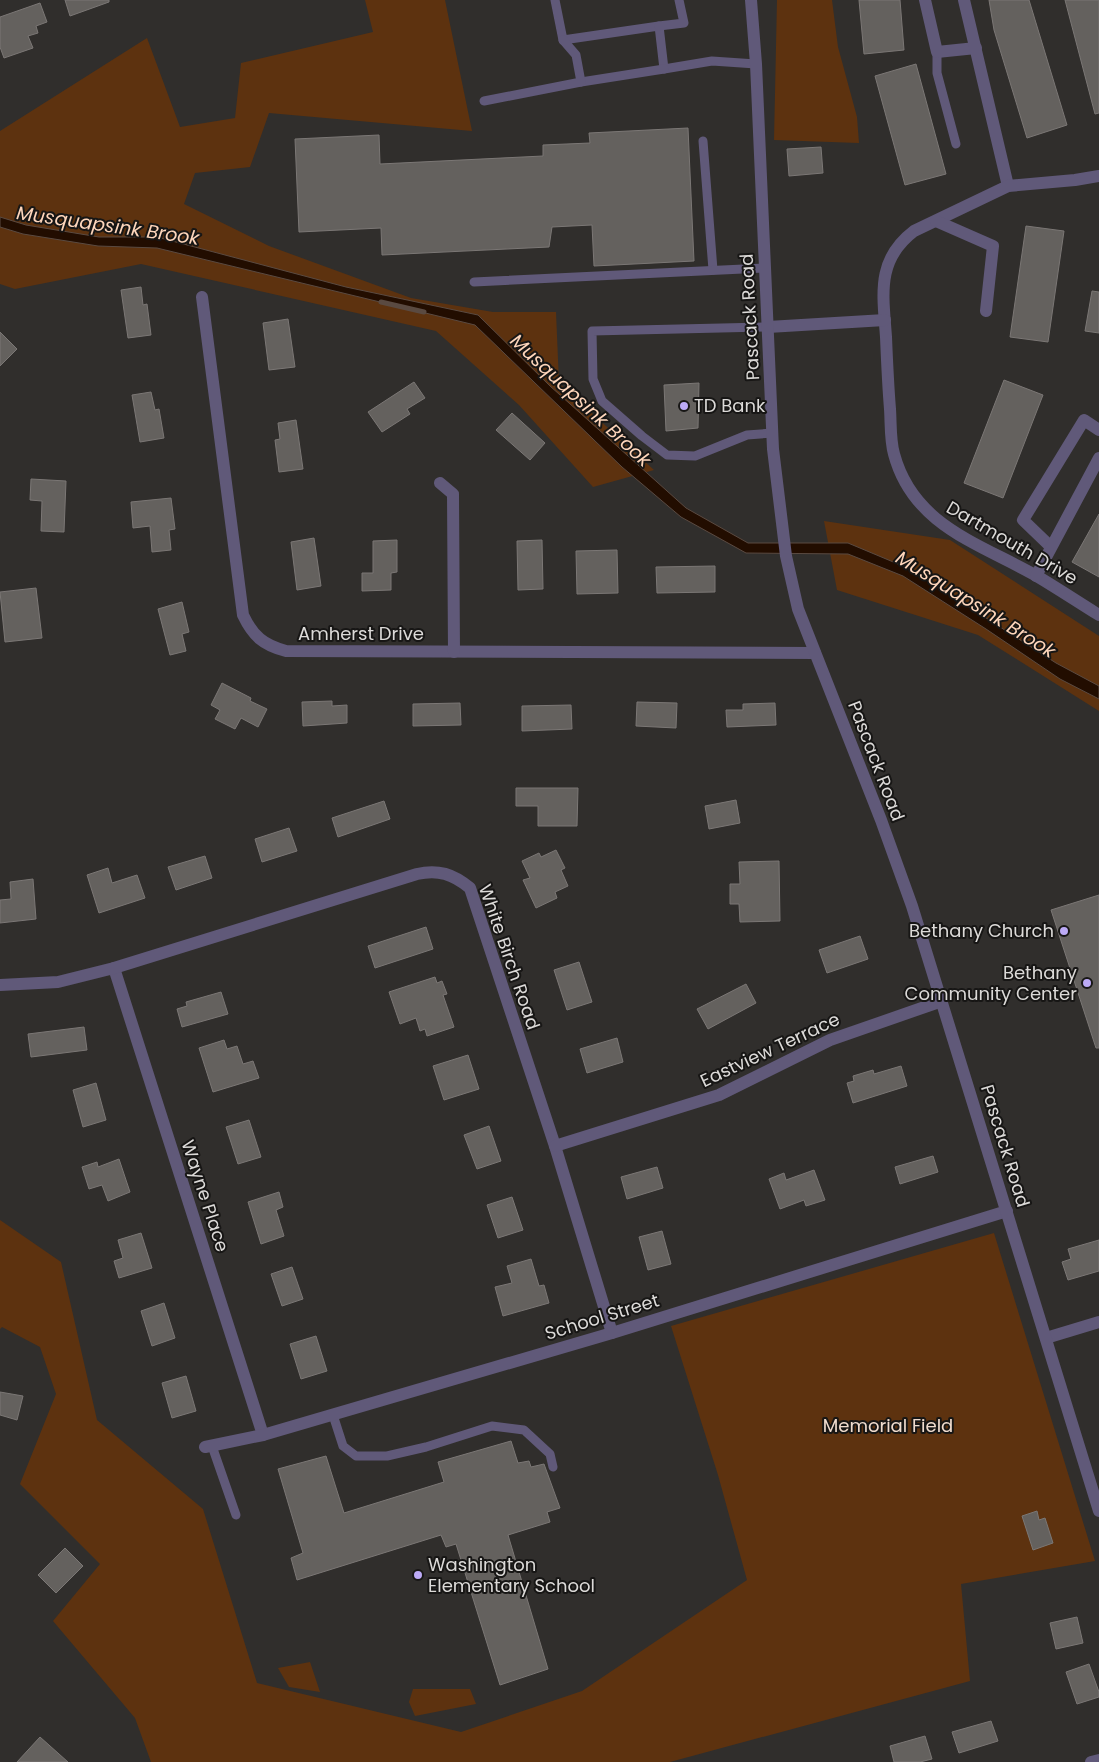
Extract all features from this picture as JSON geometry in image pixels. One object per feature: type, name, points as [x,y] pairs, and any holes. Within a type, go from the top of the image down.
[{"type":"street","name":"Pascack Road","points":[[751,0],[756,64],[776,482],[787,562],[798,609],[912,906],[1099,1511]]},
{"type":"street","points":[[925,0],[937,52],[976,48]]},
{"type":"street","points":[[964,0],[1008,186],[1099,176]]},
{"type":"street","name":"Dartmouth Drive","points":[[1008,186],[914,231],[902,240],[892,253],[886,269],[885,320],[894,452],[900,474],[911,493],[925,511],[942,525],[1036,576],[1099,616]]},
{"type":"street","points":[[936,220],[993,246],[986,311]]},
{"type":"street","name":"Amherst Drive","points":[[202,297],[243,615],[250,629],[260,640],[273,648],[286,652],[815,653]]},
{"type":"street","points":[[768,327],[885,320]]},
{"type":"street","points":[[1050,546],[1023,520],[1084,420],[1099,430]]},
{"type":"street","points":[[1036,576],[1099,458]]},
{"type":"street","points":[[440,483],[453,494],[454,652]]},
{"type":"street","name":"White Birch Road","points":[[0,985],[58,982],[114,968],[429,871],[444,872],[459,878],[470,888],[554,1146],[612,1333]]},
{"type":"street","name":"Wayne Place","points":[[114,968],[263,1435]]},
{"type":"street","name":"Eastview Terrace","points":[[554,1146],[719,1095],[830,1040],[942,1001]]},
{"type":"street","name":"School Street","points":[[209,1446],[263,1435],[612,1333],[1007,1211]]},
{"type":"street","points":[[1046,1338],[1099,1322]]},
{"type":"street","points":[[1091,1762],[1099,1760]]},
{"type":"lane","points":[[555,0],[563,40],[576,55],[580,82]]},
{"type":"lane","points":[[563,40],[684,23],[679,0]]},
{"type":"lane","points":[[659,26],[664,70]]},
{"type":"lane","points":[[937,52],[937,73],[956,144]]},
{"type":"lane","points":[[484,101],[580,82],[712,61],[756,64]]},
{"type":"lane","points":[[703,142],[713,270]]},
{"type":"lane","points":[[474,282],[765,268]]},
{"type":"lane","points":[[768,327],[592,330],[594,379],[602,401],[667,455],[695,456],[748,435],[773,433]]},
{"type":"lane","points":[[333,1415],[343,1446],[356,1456],[387,1456],[407,1452],[492,1426],[524,1430],[550,1454],[553,1467]]},
{"type":"lane","points":[[209,1446],[236,1515]]},
{"type":"green space","points":[[365,0],[445,0],[472,131],[269,113],[250,167],[195,173],[184,204],[269,246],[411,298],[493,312],[556,312],[559,383],[654,470],[593,487],[519,405],[436,331],[141,264],[15,289],[0,284],[0,131],[147,38],[180,127],[235,118],[241,63],[373,32]]},
{"type":"green space","points":[[777,0],[832,0],[838,47],[857,117],[859,143],[774,140]]},
{"type":"green space","points":[[824,521],[950,540],[1099,636],[1099,711],[978,635],[837,590]]},
{"type":"green space","name":"Memorial Field","points":[[0,1220],[61,1262],[97,1420],[203,1509],[257,1683],[461,1732],[582,1691],[747,1580],[718,1475],[671,1326],[994,1233],[1095,1561],[961,1584],[970,1681],[670,1762],[151,1762],[135,1718],[53,1621],[100,1564],[20,1484],[56,1394],[40,1347],[2,1327],[0,1329]]},
{"type":"green space","points":[[310,1662],[320,1692],[289,1687],[278,1668]]},
{"type":"green space","points":[[413,1689],[470,1689],[476,1704],[415,1716],[409,1702]]},
{"type":"shaded area","points":[[0,217],[26,225],[99,237],[157,237],[346,287],[478,315],[550,386],[686,508],[748,543],[848,543],[910,569],[1056,663],[1099,686],[1099,699],[1060,679],[903,576],[848,554],[746,553],[681,517],[622,467],[475,325],[157,248],[98,246],[23,234],[0,227]]},
{"type":"building","points":[[65,0],[109,0],[109,2],[70,16]]},
{"type":"building","points":[[859,0],[900,0],[904,50],[864,54]]},
{"type":"building","points":[[989,0],[1029,0],[1067,125],[1027,138],[994,30]]},
{"type":"building","points":[[1065,0],[1099,0],[1099,113],[1095,114]]},
{"type":"building","points":[[40,3],[47,22],[36,26],[38,33],[28,36],[33,48],[4,58],[0,47],[0,17]]},
{"type":"building","points":[[916,64],[946,174],[905,185],[875,76]]},
{"type":"building","points":[[688,128],[694,261],[594,266],[592,225],[552,227],[549,247],[382,255],[381,228],[299,232],[295,139],[379,135],[380,164],[543,156],[543,145],[590,143],[589,133]]},
{"type":"building","points":[[821,147],[823,173],[789,176],[787,149]]},
{"type":"building","points":[[1026,226],[1064,231],[1048,342],[1010,337]]},
{"type":"building","points":[[141,287],[143,305],[147,304],[151,335],[128,338],[121,290]]},
{"type":"building","points":[[1092,291],[1099,292],[1099,333],[1085,331]]},
{"type":"building","points":[[288,319],[295,367],[269,370],[263,323]]},
{"type":"building","points":[[0,332],[17,349],[0,366]]},
{"type":"building","points":[[1004,380],[1043,395],[1003,498],[964,483]]},
{"type":"building","points":[[414,382],[425,398],[407,409],[410,414],[382,432],[368,412]]},
{"type":"building","name":"TD Bank","points":[[699,383],[698,428],[666,431],[664,385]]},
{"type":"building","points":[[151,392],[155,410],[159,409],[164,438],[140,442],[132,395]]},
{"type":"building","points":[[512,413],[545,443],[530,460],[496,430]]},
{"type":"building","points":[[296,420],[303,469],[279,472],[275,440],[280,439],[278,423]]},
{"type":"building","points":[[31,479],[66,481],[64,532],[41,531],[42,501],[30,500]]},
{"type":"building","points":[[171,498],[175,529],[169,530],[171,550],[152,552],[150,526],[133,528],[131,502]]},
{"type":"building","points":[[1099,514],[1099,577],[1072,562]]},
{"type":"building","points":[[314,538],[321,586],[297,590],[291,542]]},
{"type":"building","points":[[397,540],[397,572],[391,573],[391,590],[362,591],[362,573],[373,573],[373,541]]},
{"type":"building","points":[[542,540],[543,589],[518,590],[517,541]]},
{"type":"building","points":[[617,550],[618,593],[577,594],[576,551]]},
{"type":"building","points":[[715,566],[715,592],[657,593],[656,567]]},
{"type":"building","points":[[36,588],[42,638],[5,642],[0,592]]},
{"type":"building","points":[[182,602],[189,632],[182,634],[186,651],[170,655],[158,609]]},
{"type":"building","points":[[222,683],[251,698],[250,701],[267,709],[258,727],[241,718],[235,729],[215,719],[220,710],[211,705]]},
{"type":"building","points":[[332,701],[332,706],[347,705],[347,723],[303,726],[302,702]]},
{"type":"building","points":[[637,702],[677,703],[676,728],[636,726]]},
{"type":"building","points":[[460,703],[461,725],[413,726],[413,704]]},
{"type":"building","points":[[775,703],[776,725],[727,727],[726,710],[743,710],[743,704]]},
{"type":"building","points":[[571,705],[572,729],[522,731],[522,706]]},
{"type":"building","points":[[516,788],[578,788],[577,826],[538,826],[538,806],[516,806]]},
{"type":"building","points":[[736,800],[740,823],[709,829],[705,806]]},
{"type":"building","points":[[384,801],[390,819],[338,837],[332,818]]},
{"type":"building","points":[[289,828],[297,851],[262,862],[255,839]]},
{"type":"building","points":[[556,850],[565,868],[561,870],[568,886],[555,892],[557,898],[536,908],[523,880],[530,878],[522,861],[539,853],[541,857]]},
{"type":"building","points":[[205,856],[212,878],[176,890],[168,867]]},
{"type":"building","points":[[779,861],[780,921],[740,922],[739,904],[730,904],[730,884],[740,884],[739,862]]},
{"type":"building","points":[[108,868],[112,883],[137,875],[145,898],[99,913],[87,875]]},
{"type":"building","points":[[33,879],[36,919],[0,923],[0,900],[11,899],[10,882]]},
{"type":"building","name":"Bethany Community Center","points":[[1099,895],[1099,1048],[1096,1048],[1051,910]]},
{"type":"building","points":[[426,927],[433,949],[375,968],[368,946]]},
{"type":"building","points":[[860,936],[868,959],[827,973],[819,950]]},
{"type":"building","points":[[579,962],[592,1002],[567,1010],[554,970]]},
{"type":"building","points":[[435,977],[437,983],[442,981],[447,994],[443,995],[454,1027],[427,1036],[425,1029],[420,1031],[416,1018],[400,1024],[389,992]]},
{"type":"building","points":[[746,984],[756,1003],[708,1029],[697,1009]]},
{"type":"building","points":[[221,992],[228,1014],[182,1027],[177,1009],[187,1006],[186,1002]]},
{"type":"building","points":[[84,1027],[87,1050],[31,1057],[28,1034]]},
{"type":"building","points":[[617,1038],[623,1062],[587,1073],[580,1049]]},
{"type":"building","points":[[224,1040],[227,1049],[237,1046],[243,1064],[253,1061],[259,1078],[213,1092],[199,1048]]},
{"type":"building","points":[[468,1055],[479,1089],[444,1100],[433,1066]]},
{"type":"building","points":[[901,1066],[907,1086],[853,1103],[847,1083],[854,1081],[853,1076],[873,1070],[874,1074]]},
{"type":"building","points":[[96,1083],[106,1120],[83,1127],[73,1090]]},
{"type":"building","points":[[249,1120],[261,1157],[238,1164],[226,1127]]},
{"type":"building","points":[[489,1126],[501,1161],[477,1169],[464,1135]]},
{"type":"building","points":[[933,1156],[938,1172],[900,1184],[895,1167]]},
{"type":"building","points":[[119,1159],[130,1192],[108,1201],[102,1185],[89,1189],[82,1167],[97,1162],[98,1167]]},
{"type":"building","points":[[657,1167],[663,1188],[627,1199],[621,1177]]},
{"type":"building","points":[[814,1170],[825,1200],[806,1206],[804,1200],[780,1209],[769,1179],[784,1173],[786,1180]]},
{"type":"building","points":[[279,1192],[283,1207],[276,1210],[284,1236],[261,1244],[248,1202]]},
{"type":"building","points":[[512,1197],[523,1230],[498,1238],[487,1205]]},
{"type":"building","points":[[662,1231],[671,1264],[648,1270],[639,1237]]},
{"type":"building","points":[[141,1233],[152,1268],[119,1278],[114,1261],[123,1258],[118,1240]]},
{"type":"building","points":[[1099,1240],[1099,1271],[1068,1280],[1062,1262],[1071,1259],[1068,1249]]},
{"type":"building","points":[[531,1259],[539,1286],[544,1285],[549,1303],[503,1316],[495,1287],[512,1283],[507,1266]]},
{"type":"building","points":[[292,1267],[303,1299],[282,1306],[271,1274]]},
{"type":"building","points":[[164,1303],[175,1338],[152,1346],[141,1311]]},
{"type":"building","points":[[316,1336],[327,1371],[301,1379],[290,1344]]},
{"type":"building","points":[[186,1376],[196,1411],[172,1418],[162,1383]]},
{"type":"building","points":[[0,1392],[23,1396],[17,1420],[0,1415]]},
{"type":"building","name":"Washington Elementary School","points":[[511,1441],[518,1463],[529,1461],[531,1467],[544,1464],[560,1508],[547,1512],[550,1522],[508,1535],[548,1669],[500,1685],[456,1544],[446,1547],[441,1535],[297,1580],[291,1558],[303,1553],[278,1469],[326,1456],[344,1513],[444,1482],[438,1462]]},
{"type":"building","points":[[1037,1511],[1039,1520],[1045,1518],[1053,1543],[1033,1550],[1022,1516]]},
{"type":"building","points":[[65,1548],[83,1566],[56,1593],[38,1575]]},
{"type":"building","points":[[1077,1617],[1083,1643],[1056,1649],[1050,1623]]},
{"type":"building","points":[[1089,1664],[1099,1697],[1077,1704],[1066,1672]]},
{"type":"building","points":[[991,1721],[998,1741],[959,1753],[952,1732]]},
{"type":"building","points":[[925,1736],[932,1759],[920,1762],[894,1762],[890,1746]]},
{"type":"building","points":[[40,1737],[68,1762],[17,1762]]},
{"type":"waterway","name":"Musquapsink Brook","points":[[381,302],[424,312]]},
{"type":"place","name":"TD Bank","points":[[684,406]]},
{"type":"place","name":"Bethany Church","points":[[1064,931]]},
{"type":"place","name":"Bethany Community Center","points":[[1087,983]]},
{"type":"place","name":"Washington Elementary School","points":[[418,1575]]}]
